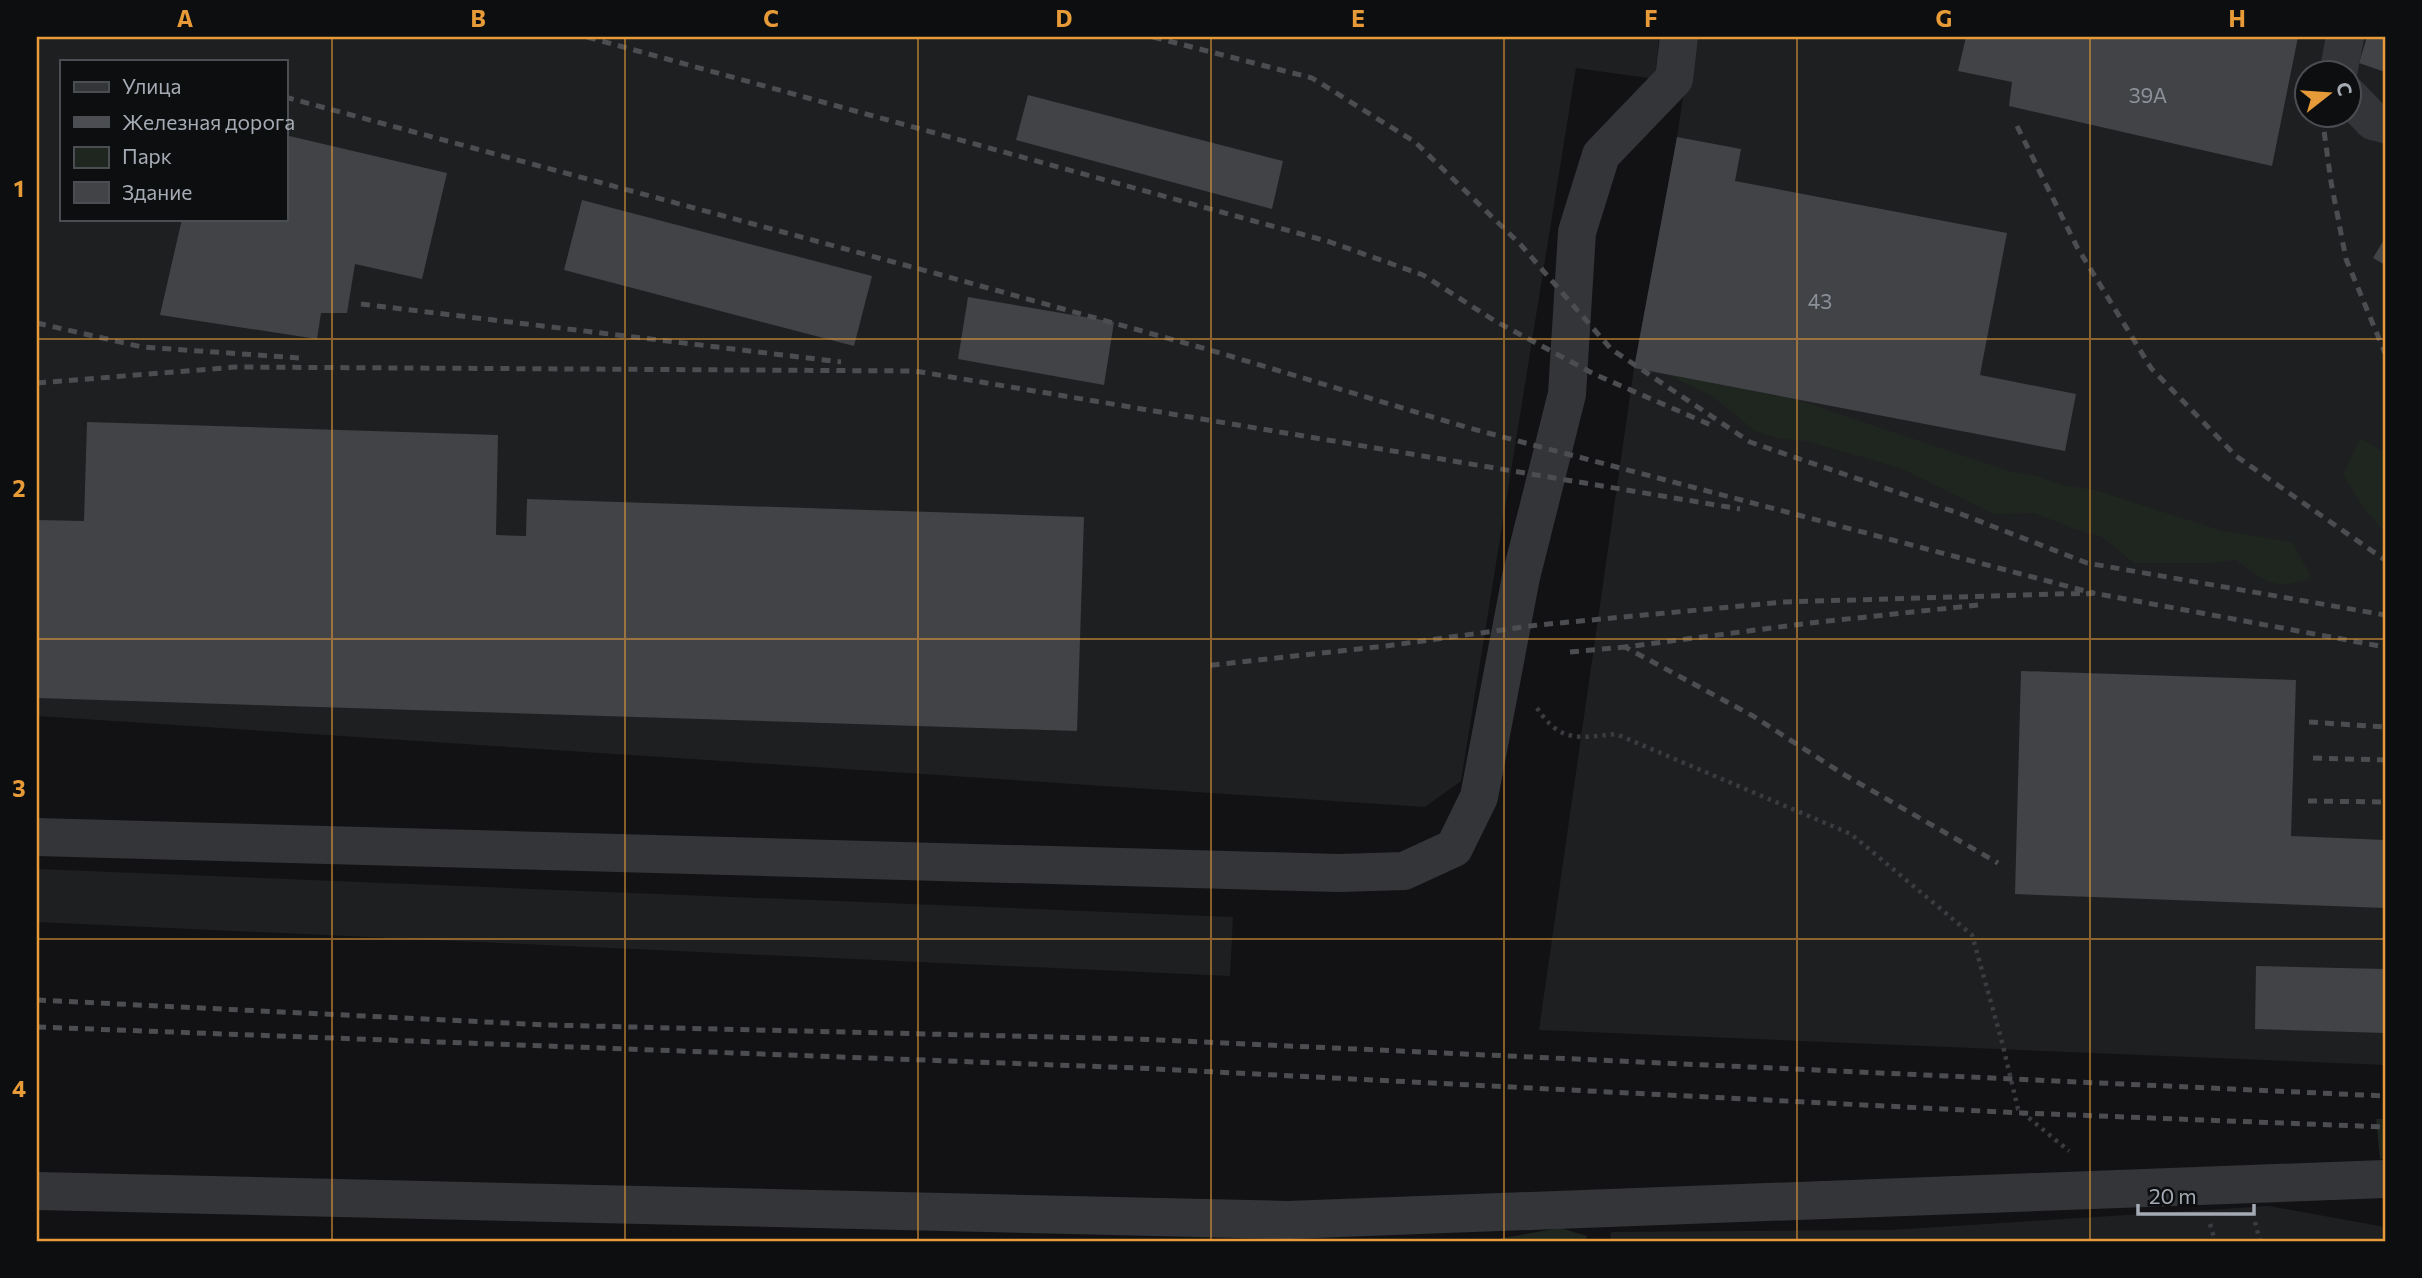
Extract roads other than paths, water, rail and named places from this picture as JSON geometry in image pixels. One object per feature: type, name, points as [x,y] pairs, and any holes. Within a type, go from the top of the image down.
[{"type":"street","points":[[37,837],[1338,873],[1404,870],[1454,848],[1479,797],[1521,577],[1567,394],[1577,232],[1601,155],[1674,79],[1679,37]]},
{"type":"street","points":[[2341,60],[2346,37]]},
{"type":"street","points":[[2362,110],[2373,121],[2385,124]]},
{"type":"street","points":[[37,1191],[1260,1220],[1322,1230],[2385,1179]]},
{"type":"railway","points":[[587,37],[1330,242],[1423,275],[1495,321],[1594,374],[1713,426]]},
{"type":"railway","points":[[1153,37],[1312,78],[1415,142],[1520,244],[1611,349],[1750,442],[1961,514],[2087,563],[2385,615]]},
{"type":"railway","points":[[287,98],[1210,350],[1469,428],[2093,593],[1783,602],[1538,625],[1386,646],[1204,666]]},
{"type":"railway","points":[[2017,126],[2077,247],[2151,368],[2236,456],[2385,560]]},
{"type":"railway","points":[[2324,130],[2346,259],[2385,353]]},
{"type":"railway","points":[[361,304],[841,362]]},
{"type":"railway","points":[[37,323],[142,347],[300,358]]},
{"type":"railway","points":[[37,383],[236,367],[915,371],[1740,509]]},
{"type":"railway","points":[[2086,594],[2093,593],[2385,647]]},
{"type":"railway","points":[[1978,605],[1625,647],[1753,716],[1843,774],[1998,863]]},
{"type":"railway","points":[[1570,652],[1625,647]]},
{"type":"railway","points":[[2309,722],[2385,727]]},
{"type":"railway","points":[[2313,758],[2385,760]]},
{"type":"railway","points":[[2308,801],[2385,802]]},
{"type":"railway","points":[[37,1000],[548,1025],[1137,1039],[2385,1096]]},
{"type":"railway","points":[[37,1027],[1137,1068],[2022,1113],[2385,1127]]}]
